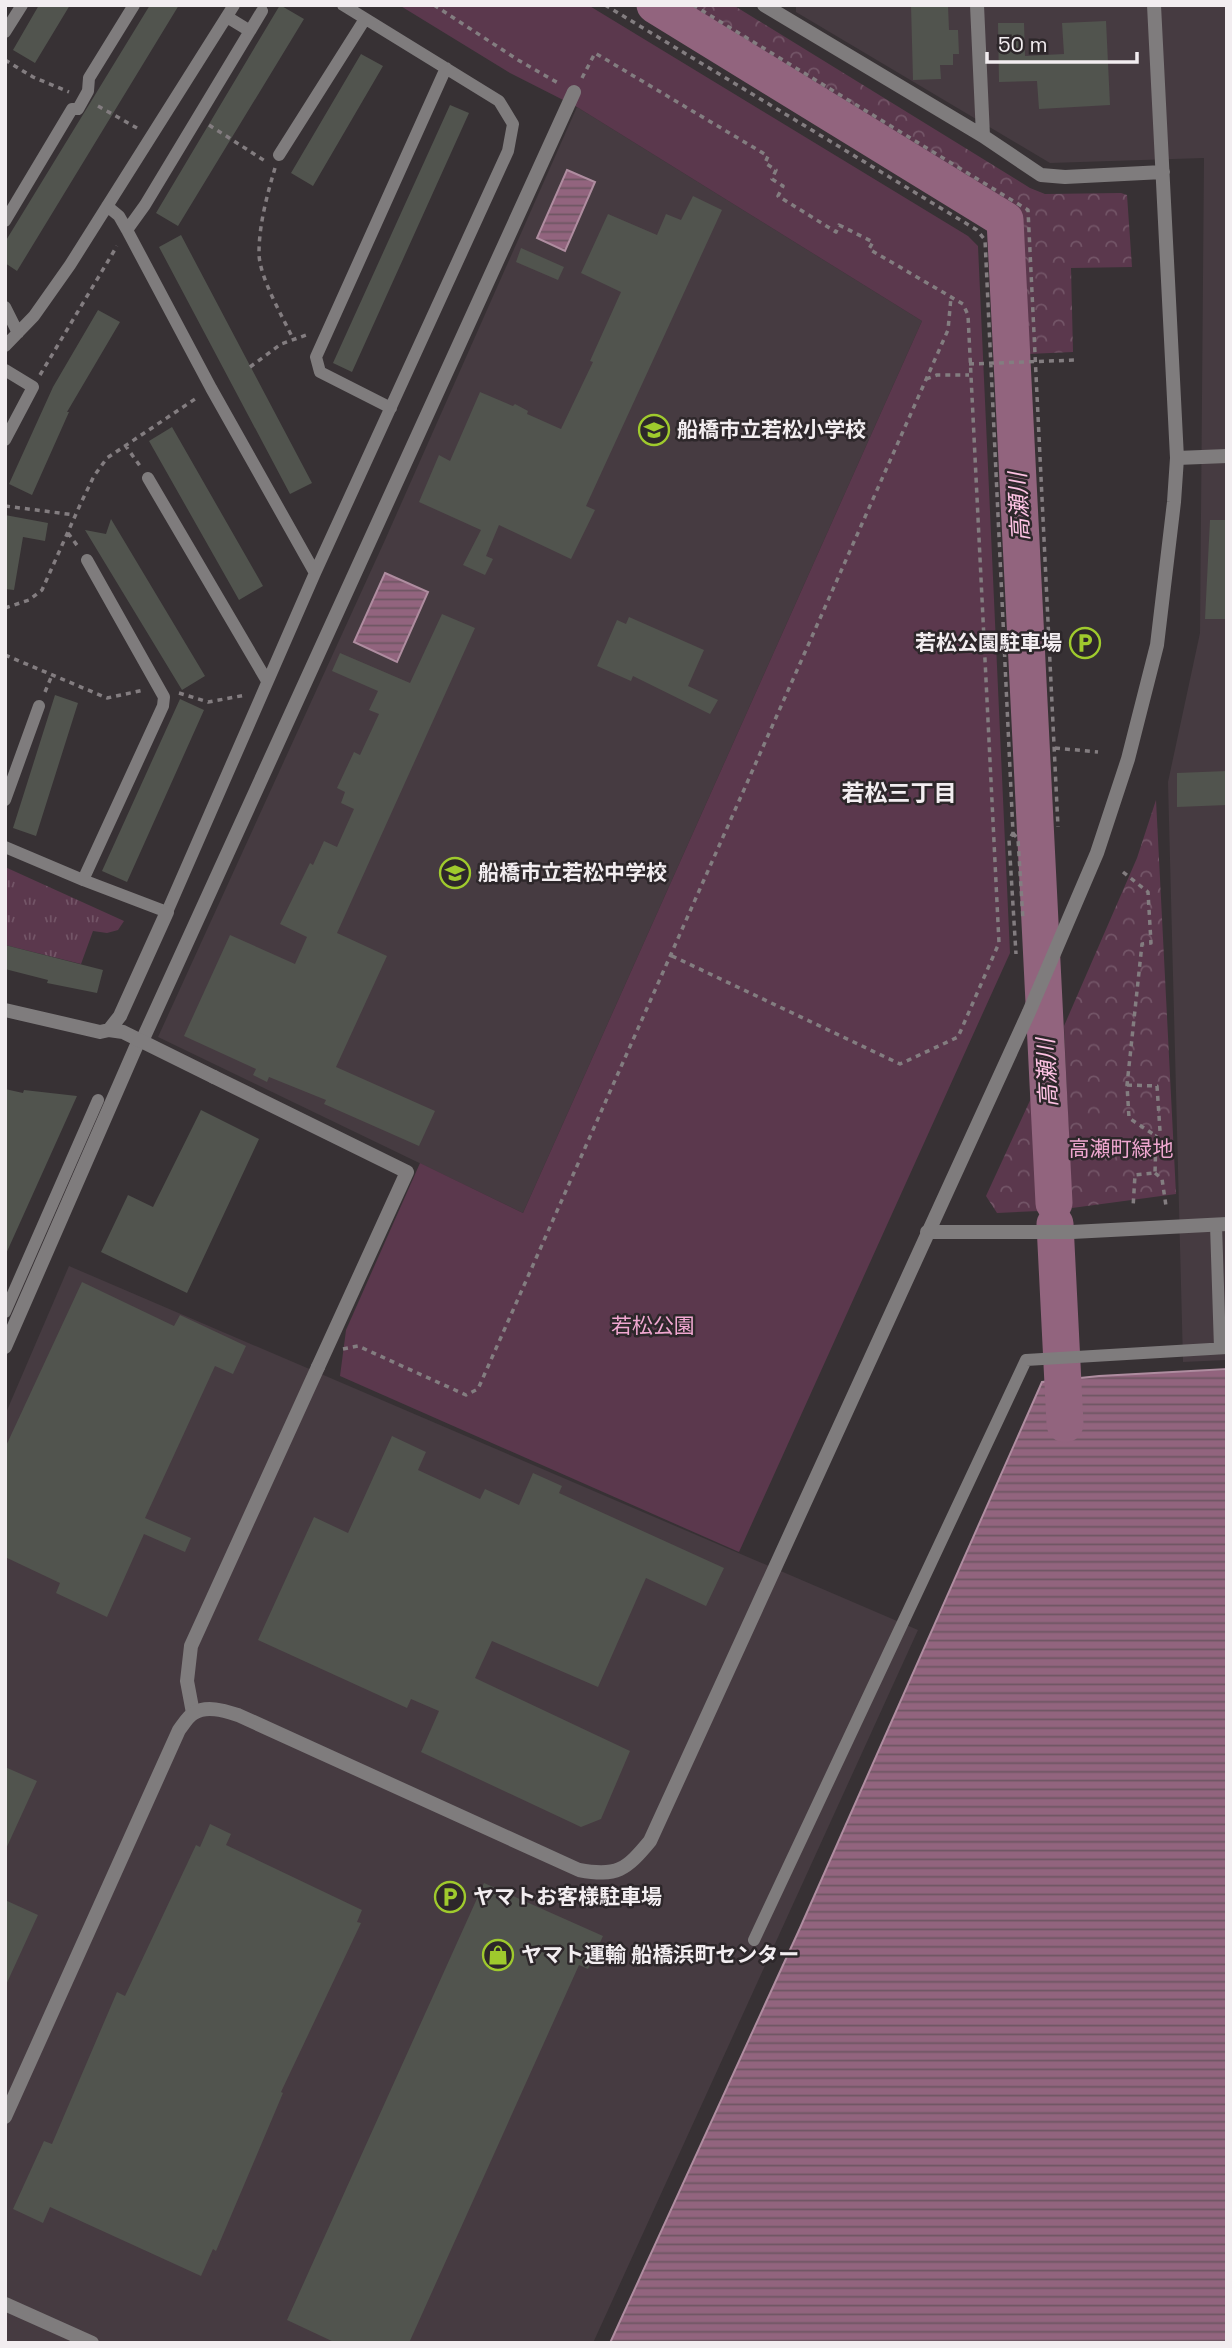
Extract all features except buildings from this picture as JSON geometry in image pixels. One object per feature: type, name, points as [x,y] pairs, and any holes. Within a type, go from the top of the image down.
[{"type":"street","points":[[764,5],[788,13],[1041,175],[1065,177],[1163,172]]},
{"type":"street","points":[[977,5],[983,136]]},
{"type":"street","points":[[5,2117],[179,1730],[193,1713],[216,1710],[238,1715],[579,1870],[602,1874],[618,1870],[634,1861],[650,1841],[1029,1012],[1097,853],[1128,759],[1157,645],[1177,458],[1154,5]]},
{"type":"street","points":[[5,1347],[141,1041],[574,92]]},
{"type":"street","points":[[1177,458],[1227,456]]},
{"type":"street","points":[[109,1030],[120,1016],[167,912]]},
{"type":"street","points":[[5,1010],[100,1032],[124,1032],[407,1172],[191,1646],[187,1681],[193,1713]]},
{"type":"street","points":[[927,1232],[1072,1232],[1222,1225]]},
{"type":"street","points":[[5,2304],[92,2343]]},
{"type":"lane","points":[[5,32],[22,5]]},
{"type":"lane","points":[[5,221],[72,109],[78,108],[88,91],[89,78],[134,5]]},
{"type":"lane","points":[[5,846],[167,912],[315,573],[508,151],[513,124],[499,100],[343,5]]},
{"type":"lane","points":[[5,346],[34,316],[70,265],[230,11],[250,31]]},
{"type":"lane","points":[[127,230],[145,205],[261,11]]},
{"type":"lane","points":[[279,155],[365,19]]},
{"type":"lane","points":[[391,408],[320,372],[316,357],[446,68]]},
{"type":"lane","points":[[107,206],[119,216],[127,230],[211,388],[315,573]]},
{"type":"lane","points":[[5,307],[18,333]]},
{"type":"lane","points":[[5,370],[33,387],[5,440]]},
{"type":"lane","points":[[148,478],[265,686]]},
{"type":"lane","points":[[83,880],[163,706],[164,697],[87,560]]},
{"type":"lane","points":[[5,800],[39,706]]},
{"type":"lane","points":[[5,1312],[97,1100]]},
{"type":"lane","points":[[754,1940],[1026,1360],[1223,1348],[1222,1225]]},
{"type":"path","points":[[434,5],[518,60],[574,92],[595,53],[768,156],[765,163],[776,170],[772,179],[783,186],[778,197],[836,232],[839,225],[873,242],[869,249],[963,304],[968,315],[999,943],[958,1037],[900,1064],[670,955]]},
{"type":"path","points":[[605,5],[977,230],[985,240],[1013,833],[1009,840],[1016,954]]},
{"type":"path","points":[[693,5],[1028,210],[1058,827]]},
{"type":"path","points":[[197,118],[275,168],[267,195],[259,255],[265,278],[293,339]]},
{"type":"path","points":[[33,387],[127,230]]},
{"type":"path","points":[[343,1349],[358,1346],[466,1395],[478,1389],[948,330],[951,297]]},
{"type":"path","points":[[250,367],[281,344],[293,339],[306,334],[325,336]]},
{"type":"path","points":[[969,363],[1076,360]]},
{"type":"path","points":[[926,379],[937,375],[970,375]]},
{"type":"path","points":[[5,608],[29,600],[42,590],[94,476],[107,458],[211,388]]},
{"type":"path","points":[[125,445],[148,478]]},
{"type":"path","points":[[5,506],[75,515]]},
{"type":"path","points":[[5,655],[107,698],[159,687],[208,702],[265,686]]},
{"type":"path","points":[[1055,748],[1098,752]]},
{"type":"path","points":[[1013,833],[1018,839],[1023,920]]},
{"type":"path","points":[[1123,872],[1148,892],[1151,943],[1142,944],[1127,1085],[1129,1118],[1156,1136]]},
{"type":"path","points":[[1127,1085],[1157,1086],[1160,1131],[1156,1136],[1156,1173],[1162,1179],[1166,1206]]},
{"type":"path","points":[[1133,1208],[1135,1175],[1156,1173]]},
{"type":"shaded area","points":[[796,5],[1227,5],[1227,1360],[1183,1362],[1168,782],[1200,633],[1204,158],[1050,163],[796,12]]},
{"type":"shaded area","points":[[577,107],[922,321],[523,1213],[158,1037],[385,540]]},
{"type":"shaded area","points":[[567,170],[595,182],[565,251],[537,238]]},
{"type":"shaded area","points":[[385,573],[428,592],[397,662],[354,642]]},
{"type":"shaded area","points":[[69,1266],[918,1630],[593,2343],[5,2343],[5,1415]]},
{"type":"shaded area","points":[[1227,1369],[1227,2343],[610,2343],[800,1928],[1042,1382]]},
{"type":"green space","name":"若松公園","points":[[399,5],[588,5],[968,236],[978,246],[1010,953],[739,1552],[340,1376],[346,1330],[420,1163],[523,1213],[922,321],[577,107],[510,73]]},
{"type":"green space","points":[[678,5],[733,5],[1030,188],[1045,194],[1127,195],[1132,267],[1071,268],[1073,352],[1028,354],[1020,214]]},
{"type":"green space","name":"高瀬町緑地","points":[[1156,800],[1176,1194],[1072,1208],[1064,1026],[1137,858]]},
{"type":"green space","points":[[5,867],[124,921],[118,930],[107,933],[93,931],[81,964],[5,945]]},
{"type":"green space","name":"高瀬町緑地","points":[[1033,1094],[1039,1211],[997,1213],[986,1196]]},
{"type":"waterway","name":"高瀬川","points":[[655,5],[1005,220],[1054,1203]]},
{"type":"waterway","name":"高瀬川","points":[[1055,1224],[1065,1424]]},
{"type":"place","name":"船橋市立若松小学校","points":[[654,430]]},
{"type":"place","name":"若松公園駐車場","points":[[1085,643]]},
{"type":"place","name":"船橋市立若松中学校","points":[[455,873]]},
{"type":"place","name":"ヤマトお客様駐車場","points":[[450,1897]]},
{"type":"place","name":"ヤマト運輸 船橋浜町センター","points":[[498,1955]]},
{"type":"district","name":"若松三丁目","points":[[899,793]]}]
